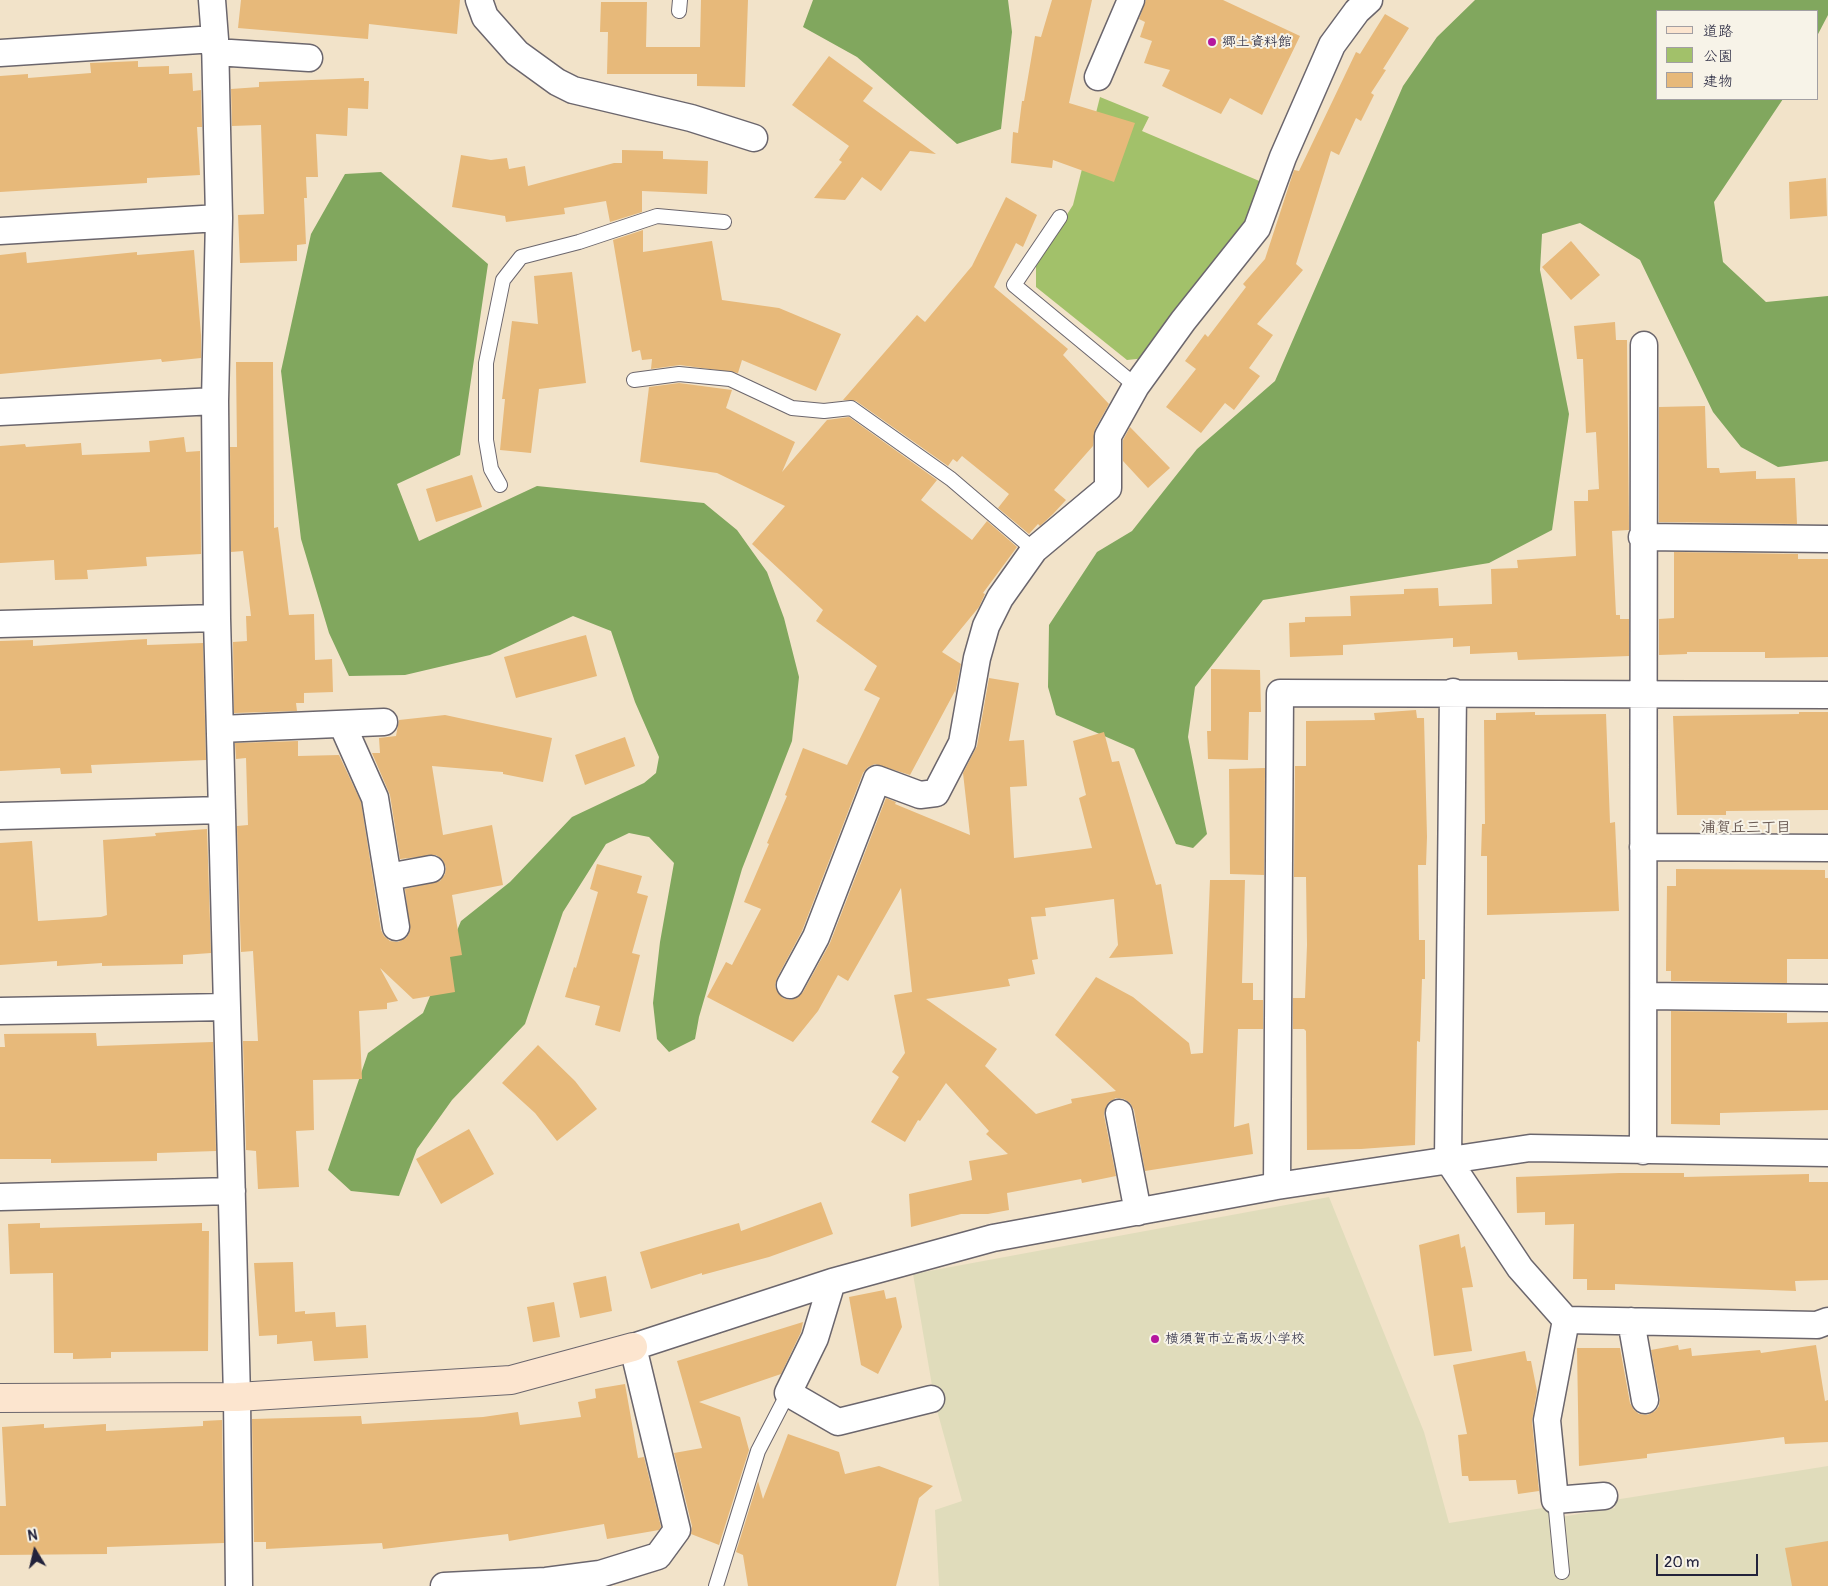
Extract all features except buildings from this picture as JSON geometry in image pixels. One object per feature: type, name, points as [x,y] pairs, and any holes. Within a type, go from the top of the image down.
[{"type":"street","points":[[212,0],[215,46],[219,218],[214,401],[217,618],[237,1397],[239,1586]]},
{"type":"street","points":[[479,0],[485,17],[517,53],[556,82],[573,90],[691,118],[754,138]]},
{"type":"street","points":[[1098,78],[1130,0]]},
{"type":"street","points":[[790,985],[816,937],[876,779],[920,795],[936,793],[962,743],[976,658],[986,626],[1000,598],[1034,550],[1108,488],[1108,436],[1136,386],[1183,321],[1258,228],[1283,157],[1332,45],[1357,11],[1369,0]]},
{"type":"street","points":[[0,53],[215,46],[309,58]]},
{"type":"street","points":[[0,231],[219,218]]},
{"type":"street","points":[[1644,345],[1642,537],[1644,1151]]},
{"type":"street","points":[[0,412],[214,401]]},
{"type":"street","points":[[1642,537],[1828,539]]},
{"type":"street","points":[[0,624],[217,618]]},
{"type":"street","points":[[1453,692],[1448,1160],[1520,1268],[1566,1320],[1817,1324],[1828,1321]]},
{"type":"street","points":[[1277,1186],[1280,693],[1828,694]]},
{"type":"street","points":[[220,729],[384,722]]},
{"type":"street","points":[[342,724],[376,798],[396,927]]},
{"type":"street","points":[[0,816],[222,810]]},
{"type":"street","points":[[1643,847],[1828,848]]},
{"type":"street","points":[[388,877],[431,869]]},
{"type":"street","points":[[1644,996],[1828,998]]},
{"type":"street","points":[[0,1011],[227,1007]]},
{"type":"street","points":[[1119,1113],[1138,1212]]},
{"type":"street","points":[[0,1398],[237,1397],[511,1380],[633,1347],[832,1282],[992,1238],[1277,1186],[1530,1148],[1828,1153]]},
{"type":"street","points":[[0,1197],[232,1191]]},
{"type":"street","points":[[832,1282],[815,1338],[788,1393],[838,1422],[931,1399]]},
{"type":"street","points":[[1566,1320],[1547,1420],[1555,1500],[1604,1496]]},
{"type":"street","points":[[1631,1321],[1645,1400]]},
{"type":"street","points":[[444,1586],[546,1581],[600,1574],[658,1556],[677,1530],[633,1347]]},
{"type":"lane","points":[[500,485],[490,469],[486,440],[486,363],[503,280],[521,257],[579,242],[657,216],[724,222]]},
{"type":"lane","points":[[1060,217],[1014,285],[1136,386]]},
{"type":"lane","points":[[634,380],[679,374],[730,379],[792,408],[824,412],[851,408],[951,478],[1034,550]]},
{"type":"lane","points":[[716,1586],[758,1451],[788,1393]]},
{"type":"lane","points":[[1555,1500],[1562,1572]]},
{"type":"shaded area","name":"横須賀市立高坂小学校","points":[[1329,1197],[1424,1432],[1449,1523],[1549,1507],[1549,1519],[1615,1508],[1614,1500],[1828,1466],[1828,1586],[939,1586],[935,1510],[962,1501],[935,1403],[913,1274]]},
{"type":"green space","points":[[813,0],[1008,0],[1012,32],[1001,129],[957,144],[857,57],[803,27]]},
{"type":"green space","points":[[1475,0],[1828,0],[1828,15],[1818,34],[1818,10],[1656,10],[1656,100],[1782,100],[1714,202],[1723,262],[1766,302],[1828,296],[1828,461],[1778,467],[1741,447],[1713,412],[1640,260],[1580,223],[1542,234],[1540,270],[1569,414],[1552,530],[1489,563],[1263,600],[1195,687],[1188,737],[1207,834],[1193,848],[1176,844],[1134,749],[1056,715],[1048,687],[1049,625],[1097,552],[1132,531],[1197,449],[1275,381],[1403,86],[1437,37]]},
{"type":"green space","points":[[1100,97],[1149,117],[1142,131],[1264,183],[1254,208],[1146,358],[1127,360],[1036,287],[1036,263],[1073,205]]},
{"type":"green space","points":[[381,172],[488,264],[460,455],[397,484],[419,541],[537,486],[704,503],[737,530],[767,572],[784,618],[799,677],[792,741],[742,869],[699,1017],[695,1039],[669,1052],[657,1039],[653,1003],[660,942],[674,863],[649,837],[629,833],[606,844],[563,912],[525,1024],[452,1100],[417,1149],[399,1196],[351,1191],[328,1170],[368,1053],[423,1013],[461,921],[510,882],[572,817],[644,783],[656,773],[659,757],[635,702],[611,631],[573,616],[490,655],[405,675],[349,676],[329,633],[301,539],[281,371],[311,234],[345,174]]},
{"type":"place","name":"郷土資料館","points":[[1212,42]]},
{"type":"place","name":"横須賀市立高坂小学校","points":[[1155,1339]]},
{"type":"district","name":"浦賀丘三丁目","points":[[1746,828]]}]
